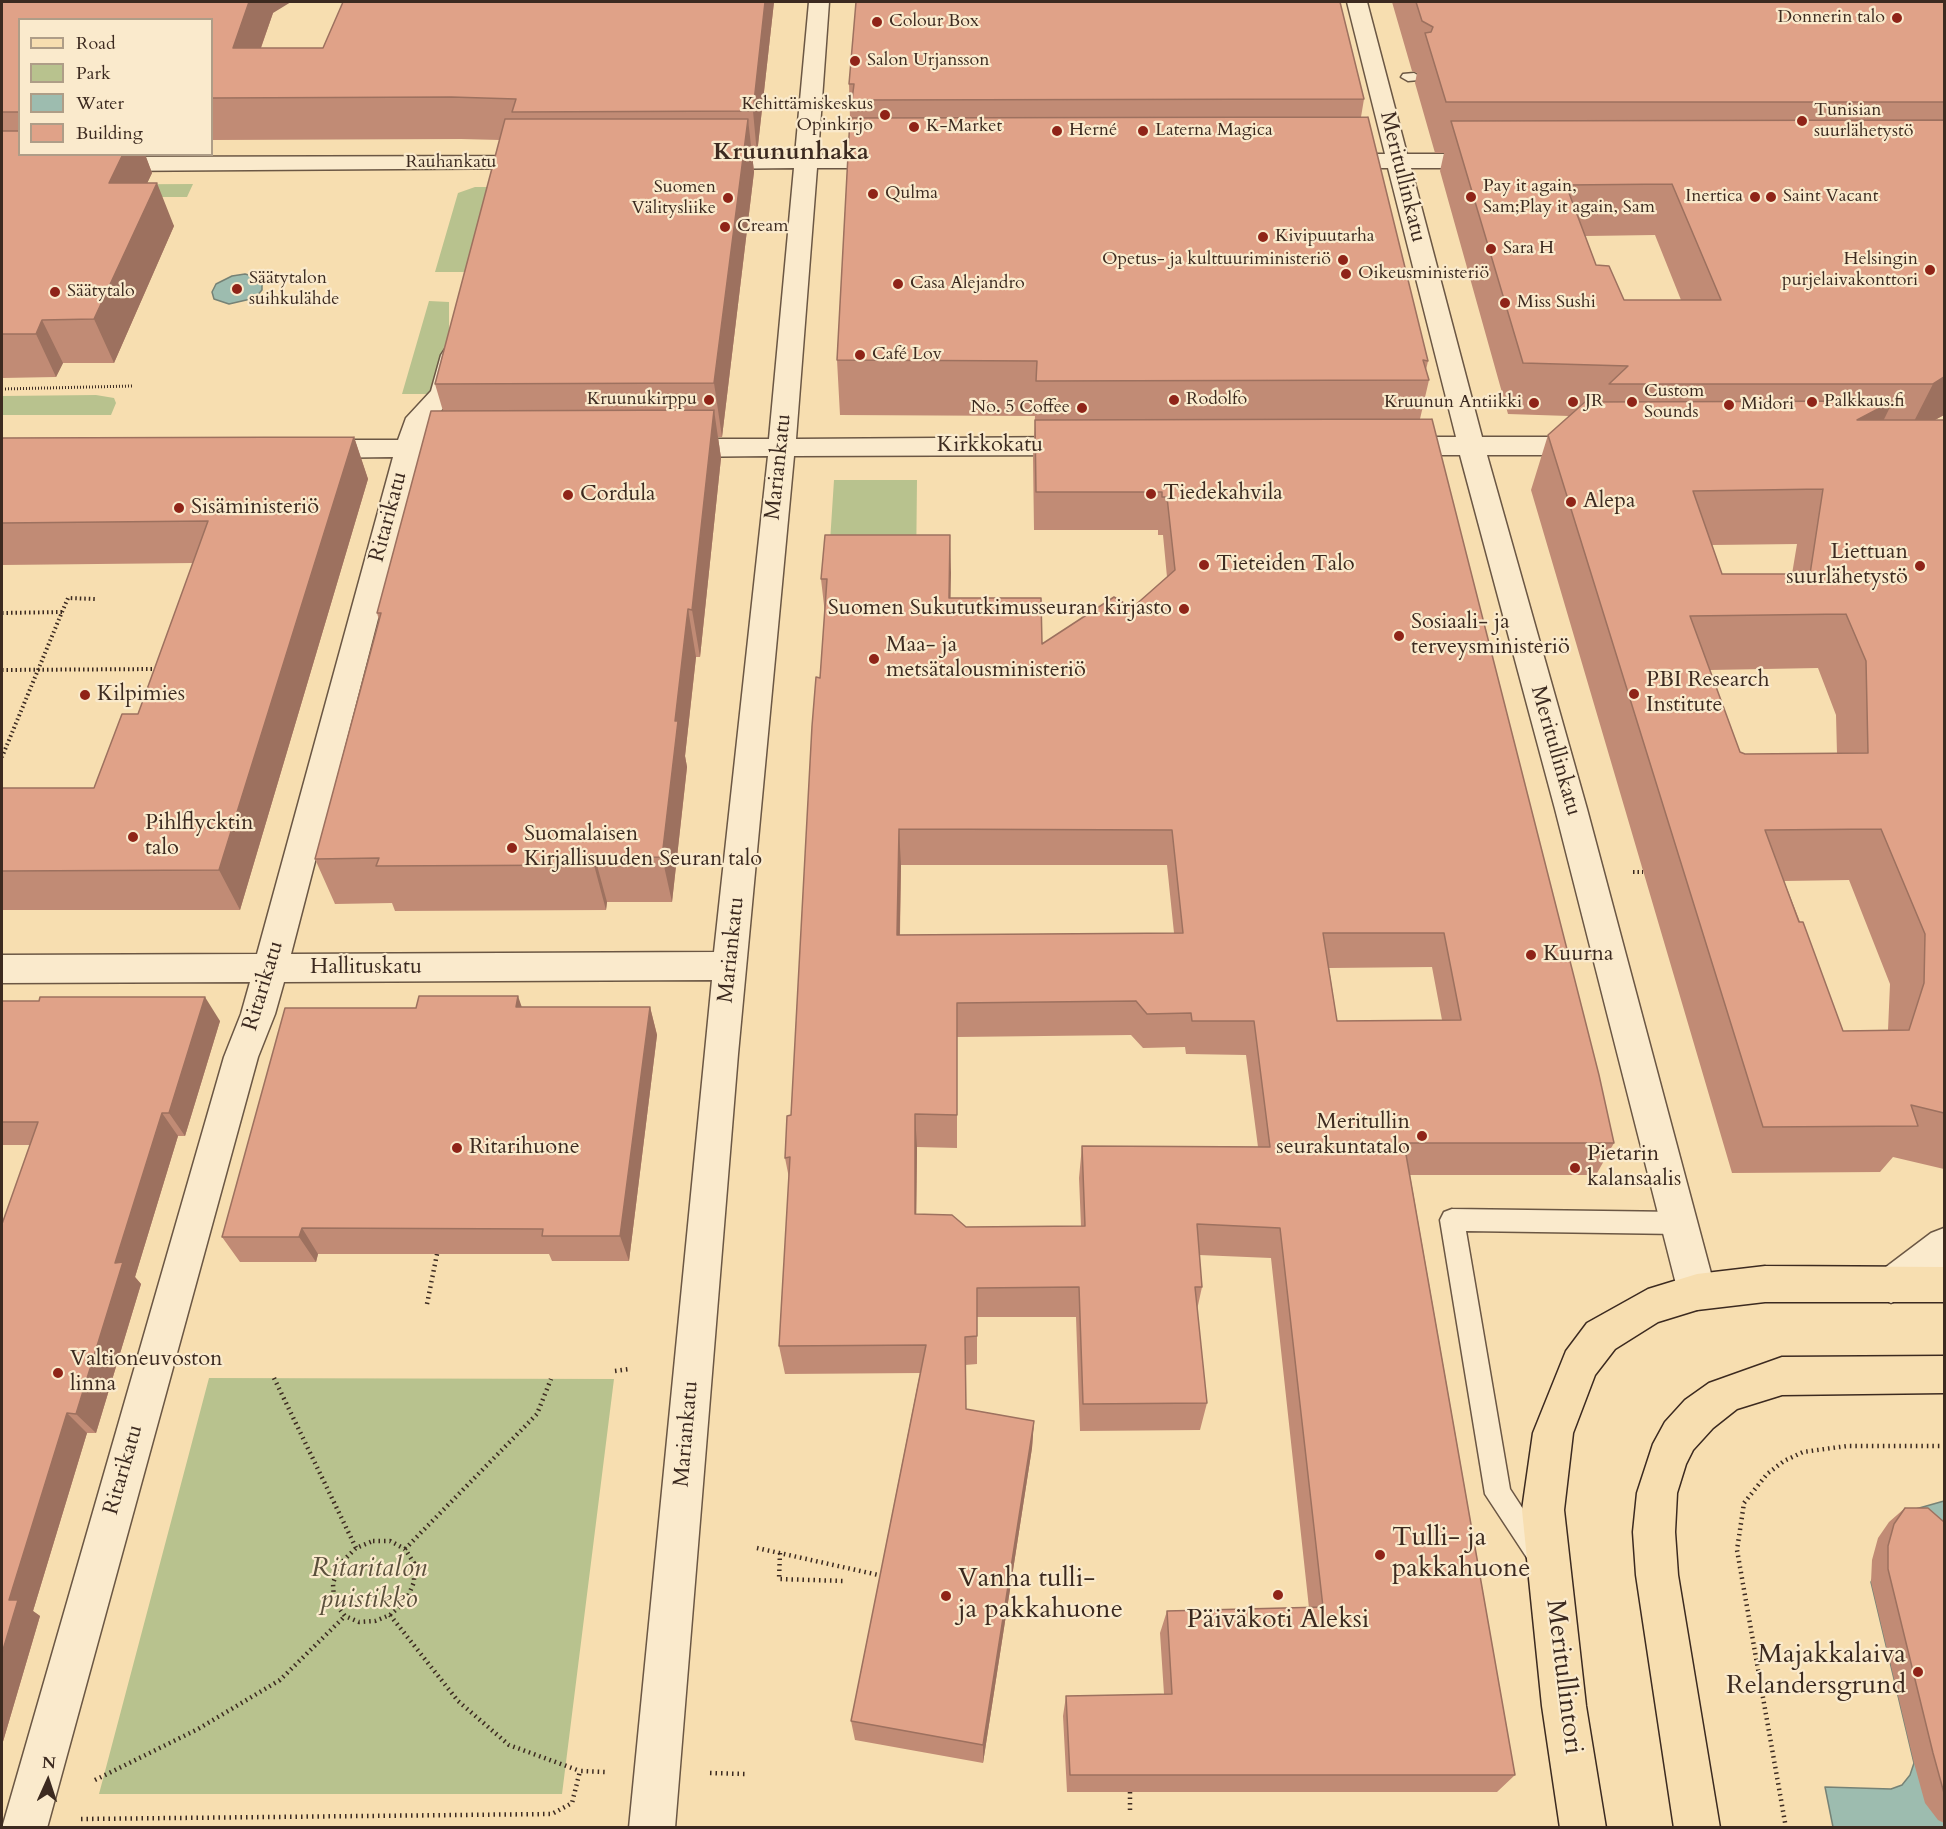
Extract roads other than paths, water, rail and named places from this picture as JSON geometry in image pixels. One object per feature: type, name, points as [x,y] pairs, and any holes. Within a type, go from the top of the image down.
[{"type":"main road","name":"Meritullintori","points":[[1583,1827],[1564,1706],[1543,1510],[1552,1433],[1580,1364],[1601,1336],[1648,1307],[1697,1292],[1765,1284],[1944,1285]]},
{"type":"main road","points":[[1697,1827],[1657,1575],[1654,1532],[1657,1493],[1667,1458],[1679,1436],[1699,1414],[1723,1396],[1782,1376],[1944,1375]]},
{"type":"street","name":"Mariankatu","points":[[652,1827],[730,966],[782,447],[819,2]]},
{"type":"street","name":"Meritullinkatu","points":[[1357,2],[1471,446],[1572,809],[1697,1292]]},
{"type":"street","points":[[685,162],[917,161]]},
{"type":"street","points":[[1317,161],[1511,161]]},
{"type":"street","points":[[488,163],[483,180],[501,186]]},
{"type":"street","name":"Rauhankatu","points":[[80,164],[557,163]]},
{"type":"street","name":"Ritarikatu","points":[[25,1822],[238,1068],[258,1014],[415,424],[443,393],[459,336]]},
{"type":"street","name":"Kirkkokatu","points":[[646,448],[1098,446]]},
{"type":"street","points":[[1369,446],[1613,446]]},
{"type":"street","points":[[284,449],[496,448]]},
{"type":"street","name":"Hallituskatu","points":[[2,969],[730,966]]},
{"type":"street","points":[[1892,1285],[1944,1245]]},
{"type":"lane","points":[[1549,1567],[1498,1494],[1452,1220],[1679,1223]]},
{"type":"water","name":"Säätytalon suihkulähde","points":[[245,274],[256,277],[262,283],[262,290],[255,298],[229,304],[214,299],[212,292],[216,284],[232,276]]},
{"type":"water","name":"Majakkalaiva Relandersgrund","points":[[1944,1501],[1944,1827],[1833,1827],[1825,1787],[1891,1789],[1902,1785],[1910,1775],[1914,1763],[1871,1582],[1905,1512]]},
{"type":"place","name":"Donnerin talo","points":[[1897,18]]},
{"type":"place","name":"Colour Box","points":[[877,22]]},
{"type":"place","name":"Salon Urjansson","points":[[855,61]]},
{"type":"place","name":"Kehittämiskeskus Opinkirjo","points":[[885,115]]},
{"type":"place","name":"Tunisian suurlähetystö","points":[[1802,121]]},
{"type":"place","name":"K-Market","points":[[914,127]]},
{"type":"place","name":"Herné","points":[[1057,131]]},
{"type":"place","name":"Laterna Magica","points":[[1143,131]]},
{"type":"place","name":"Qulma","points":[[873,194]]},
{"type":"place","name":"Pay it again, Sam;Play it again, Sam","points":[[1471,197]]},
{"type":"place","name":"Inertica","points":[[1755,197]]},
{"type":"place","name":"Saint Vacant","points":[[1771,197]]},
{"type":"place","name":"Suomen Välitysliike","points":[[728,198]]},
{"type":"place","name":"Cream","points":[[725,227]]},
{"type":"place","name":"Kivipuutarha","points":[[1263,237]]},
{"type":"place","name":"Sara H","points":[[1491,249]]},
{"type":"place","name":"Opetus- ja kulttuuriministeriö","points":[[1343,260]]},
{"type":"place","name":"Helsingin purjelaivakonttori","points":[[1930,270]]},
{"type":"place","name":"Oikeusministeriö","points":[[1346,274]]},
{"type":"place","name":"Casa Alejandro","points":[[898,284]]},
{"type":"place","name":"Säätytalon suihkulähde","points":[[237,289]]},
{"type":"place","name":"Säätytalo","points":[[55,292]]},
{"type":"place","name":"Miss Sushi","points":[[1505,303]]},
{"type":"place","name":"Café Lov","points":[[860,355]]},
{"type":"place","name":"Kruunukirppu","points":[[709,400]]},
{"type":"place","name":"Rodolfo","points":[[1174,400]]},
{"type":"place","name":"JR","points":[[1573,402]]},
{"type":"place","name":"Custom Sounds","points":[[1632,402]]},
{"type":"place","name":"Palkkaus.fi","points":[[1812,402]]},
{"type":"place","name":"Kruunun Antiikki","points":[[1534,403]]},
{"type":"place","name":"Midori","points":[[1729,405]]},
{"type":"place","name":"No. 5 Coffee","points":[[1082,408]]},
{"type":"place","name":"Tiedekahvila","points":[[1151,494]]},
{"type":"place","name":"Cordula","points":[[568,495]]},
{"type":"place","name":"Alepa","points":[[1571,502]]},
{"type":"place","name":"Sisäministeriö","points":[[179,508]]},
{"type":"place","name":"Tieteiden Talo","points":[[1204,565]]},
{"type":"place","name":"Liettuan suurlähetystö","points":[[1920,566]]},
{"type":"place","name":"Suomen Sukututkimusseuran kirjasto","points":[[1184,609]]},
{"type":"place","name":"Sosiaali- ja terveysministeriö","points":[[1399,636]]},
{"type":"place","name":"Maa- ja metsätalousministeriö","points":[[874,659]]},
{"type":"place","name":"PBI Research Institute","points":[[1634,694]]},
{"type":"place","name":"Kilpimies","points":[[85,695]]},
{"type":"place","name":"Pihlflycktin talo","points":[[133,837]]},
{"type":"place","name":"Suomalaisen Kirjallisuuden Seuran talo","points":[[512,848]]},
{"type":"place","name":"Kuurna","points":[[1531,955]]},
{"type":"place","name":"Meritullin seurakuntatalo","points":[[1422,1136]]},
{"type":"place","name":"Ritarihuone","points":[[457,1148]]},
{"type":"place","name":"Pietarin kalansaalis","points":[[1575,1168]]},
{"type":"place","name":"Valtioneuvoston linna","points":[[58,1373]]},
{"type":"place","name":"Tulli- ja pakkahuone","points":[[1380,1555]]},
{"type":"place","name":"Päiväkoti Aleksi","points":[[1278,1595]]},
{"type":"place","name":"Vanha tulli- ja pakkahuone","points":[[946,1596]]},
{"type":"place","name":"Majakkalaiva Relandersgrund","points":[[1918,1672]]},
{"type":"district","name":"Kruununhaka","points":[[791,153]]},
{"type":"park label","name":"Ritaritalon puistikko","points":[[369,1586]]}]
